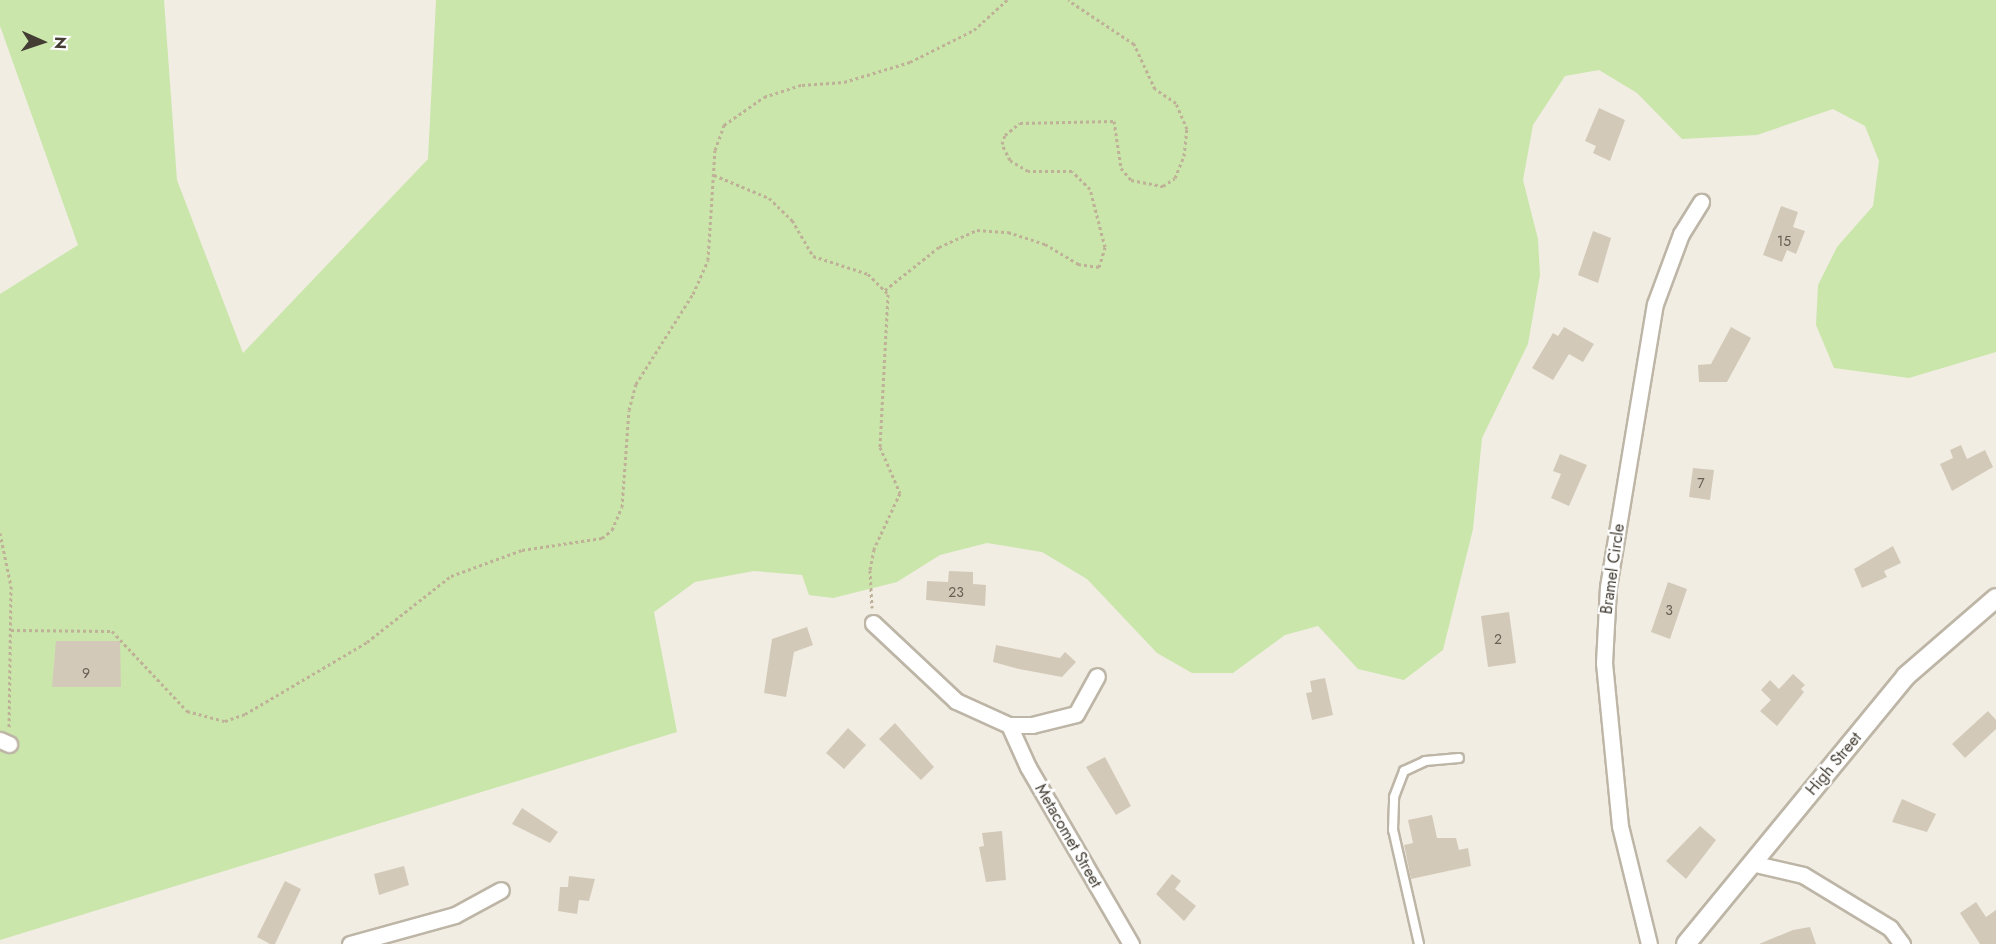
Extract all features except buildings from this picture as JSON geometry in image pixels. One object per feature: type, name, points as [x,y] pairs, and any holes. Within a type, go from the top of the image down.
[{"type":"street","name":"Bramel Circle","points":[[1649,944],[1620,826],[1614,774],[1604,663],[1608,587],[1655,304],[1681,234],[1701,202]]},
{"type":"street","name":"High Street","points":[[1686,944],[1906,676],[1996,598]]},
{"type":"street","points":[[873,623],[956,701],[1009,725],[1032,725],[1076,714],[1097,676]]},
{"type":"street","name":"Metacomet Street","points":[[1009,725],[1028,767],[1131,944]]},
{"type":"street","points":[[1751,863],[1803,875],[1890,928],[1902,944]]},
{"type":"street","points":[[350,944],[455,915],[501,890]]},
{"type":"lane","points":[[1419,944],[1393,830],[1394,797],[1404,771],[1425,761],[1459,758]]},
{"type":"path","points":[[11,630],[112,631],[187,711],[225,721],[245,714],[367,642],[451,576],[522,550],[602,538],[612,530],[622,507],[629,410],[636,384],[693,294],[708,260],[718,134],[744,107],[786,90],[844,82],[910,62],[974,30],[1007,0]]},
{"type":"path","points":[[885,290],[939,248],[977,230],[1008,232],[1045,244],[1078,264],[1099,267],[1106,247],[1084,178],[1063,169],[1028,171],[1010,160],[1002,144],[1005,135],[1020,123],[1114,121],[1121,168],[1131,180],[1163,186],[1175,178],[1184,156],[1187,129],[1176,103],[1155,89],[1145,61],[1130,40],[1084,15],[1068,0]]},
{"type":"path","points":[[714,175],[769,198],[792,220],[813,256],[868,274],[885,290],[891,305],[879,447],[900,493],[870,570],[873,623]]},
{"type":"path","points":[[0,533],[11,586],[5,742]]},
{"type":"green space","points":[[0,0],[164,0],[177,180],[243,353],[428,159],[436,0],[1996,0],[1996,352],[1909,378],[1834,368],[1816,325],[1818,285],[1837,247],[1873,206],[1879,161],[1865,126],[1833,109],[1757,135],[1682,139],[1637,93],[1599,70],[1565,76],[1533,125],[1523,180],[1538,239],[1540,275],[1528,344],[1482,438],[1473,529],[1443,650],[1404,680],[1358,669],[1318,626],[1285,635],[1233,673],[1192,673],[1157,653],[1087,579],[1042,552],[987,543],[940,555],[897,582],[833,598],[809,595],[802,575],[754,571],[695,582],[654,612],[677,732],[0,940],[0,294],[78,245],[0,26]]}]
